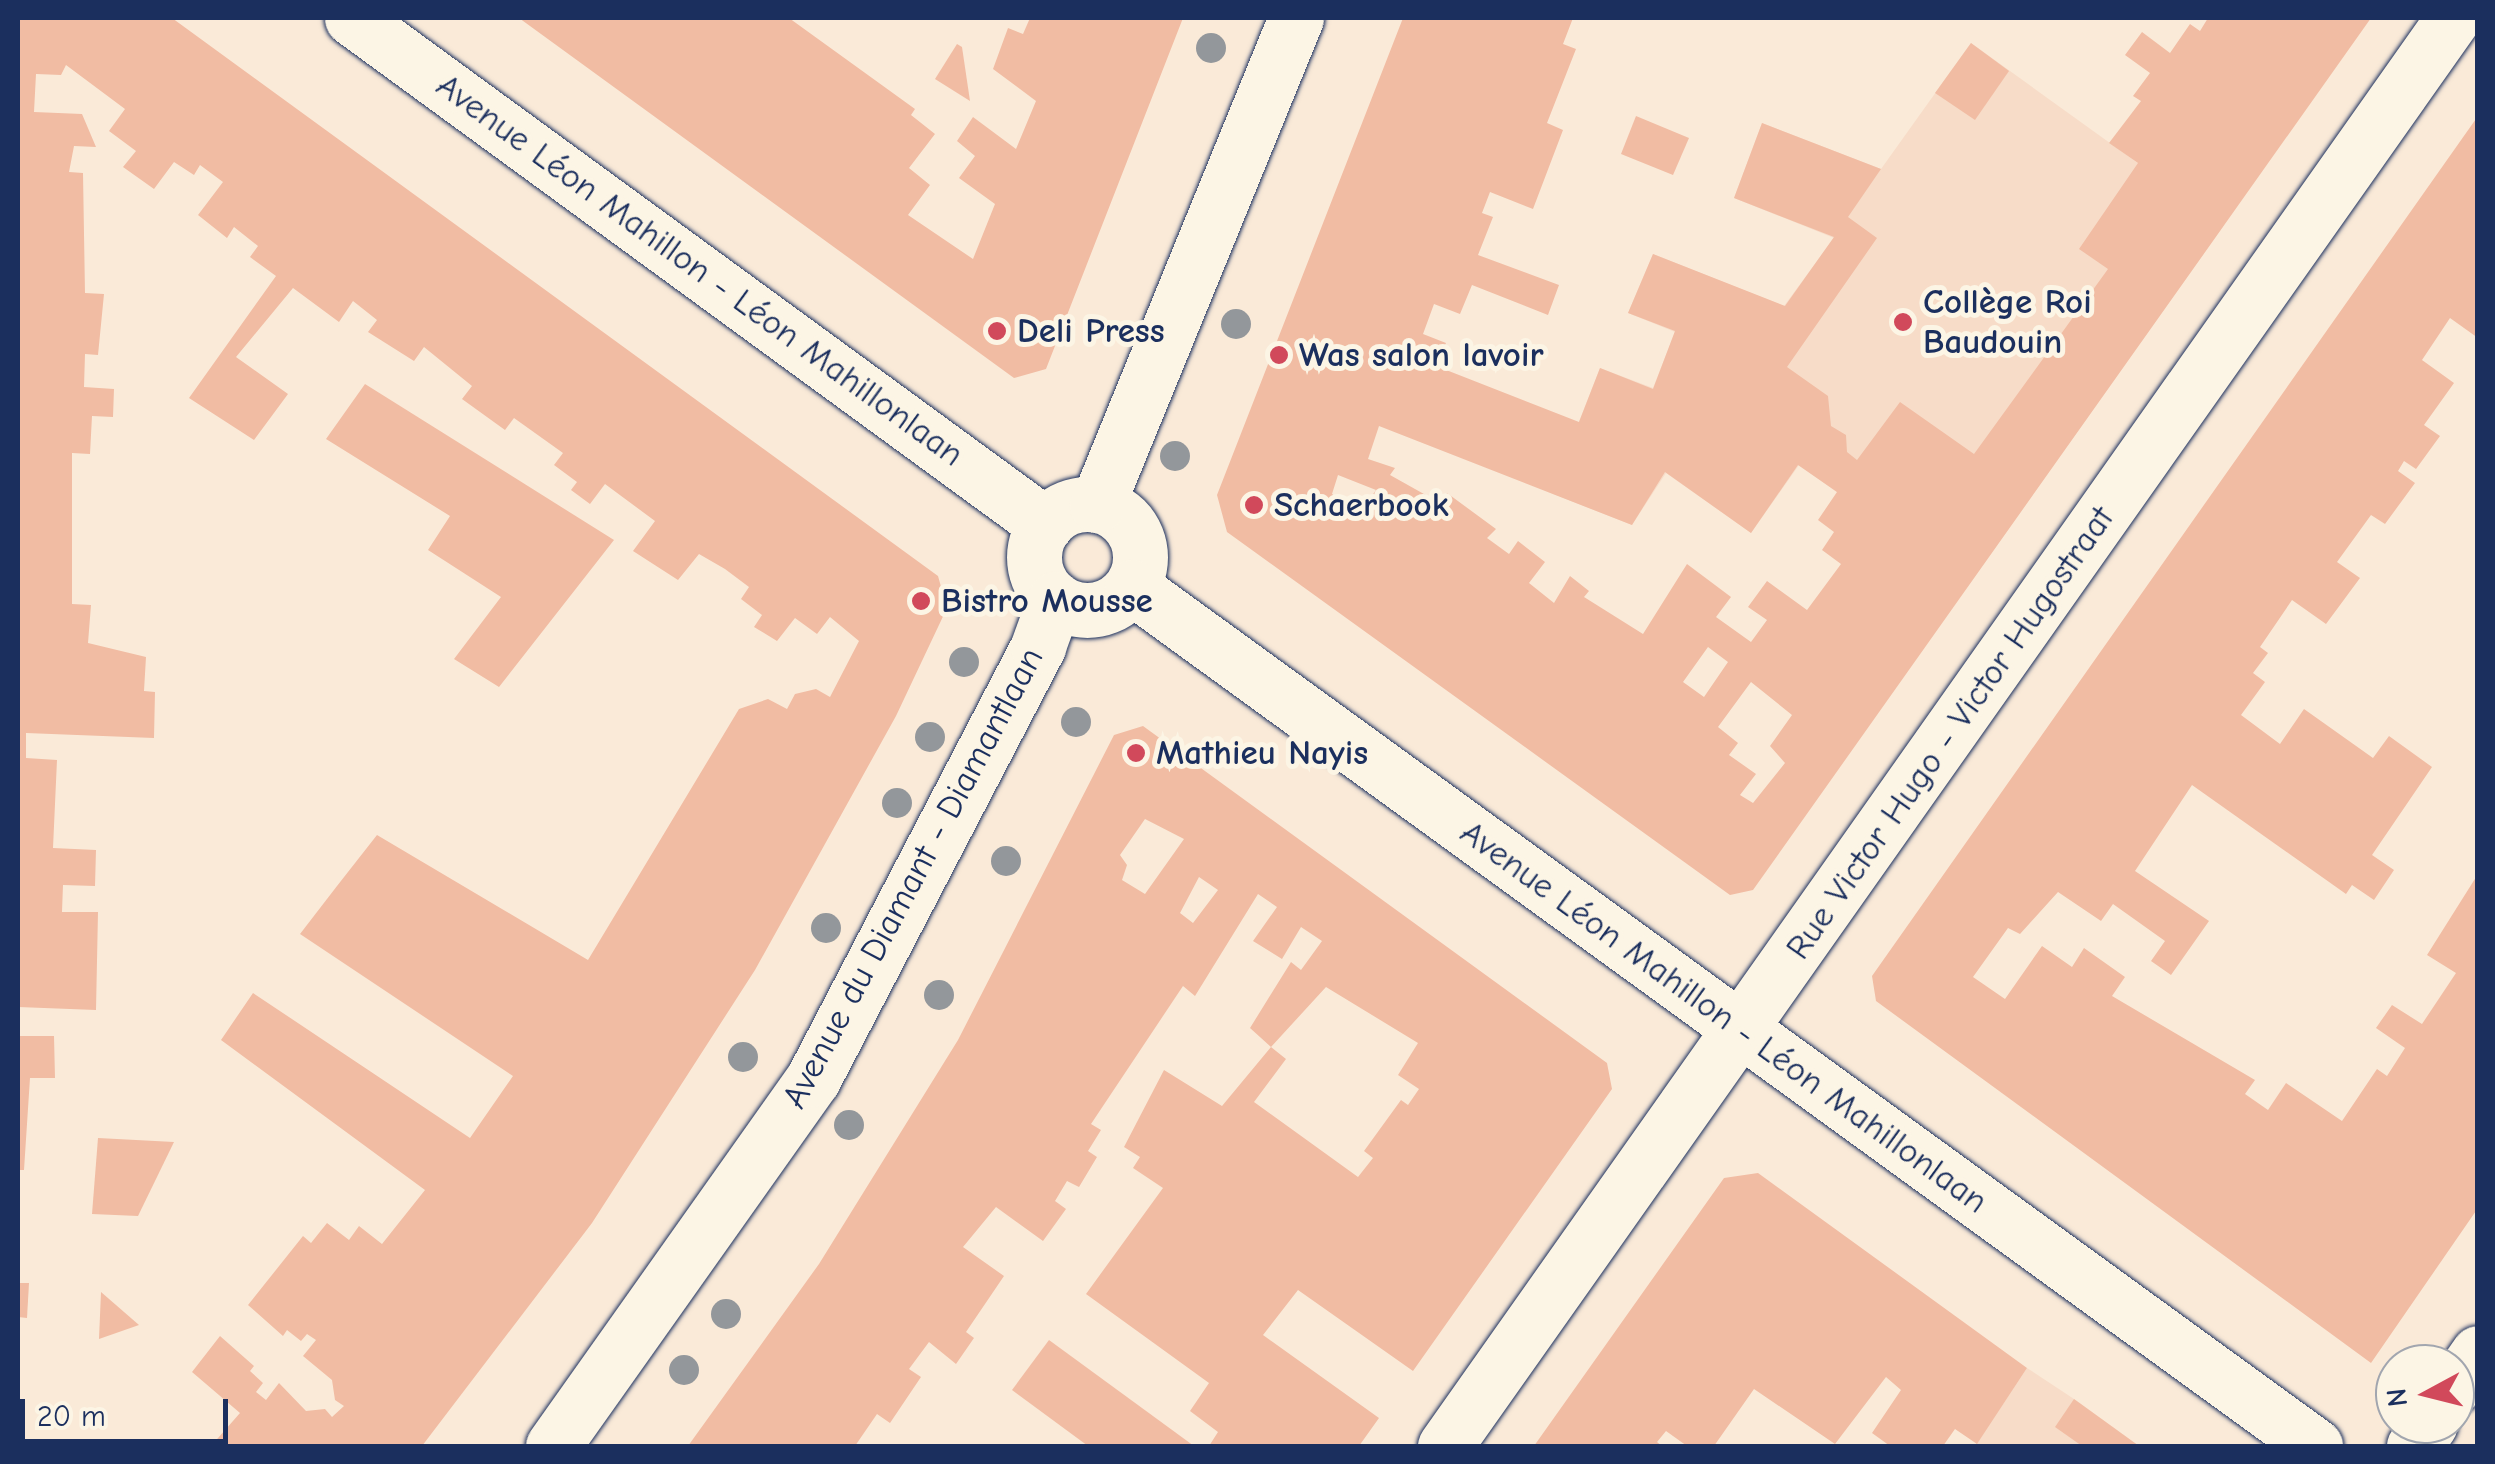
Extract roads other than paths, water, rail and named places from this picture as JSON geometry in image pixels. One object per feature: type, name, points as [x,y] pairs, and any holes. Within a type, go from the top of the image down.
[{"type":"street","name":"Avenue Léon Mahillon - Léon Mahillonlaan","points":[[352,18],[1046,525]]},
{"type":"street","points":[[1097,506],[1296,18]]},
{"type":"street","name":"Rue Victor Hugo - Victor Hugostraat","points":[[1445,1446],[2453,18]]},
{"type":"street","points":[[1073,506],[1097,506],[1134,532],[1140,560],[1132,586],[1101,609],[1081,610],[1055,599],[1035,569],[1036,541],[1046,525],[1073,506]]},
{"type":"street","name":"Avenue Léon Mahillon - Léon Mahillonlaan","points":[[1132,586],[2316,1446]]},
{"type":"street","name":"Avenue du Diamant - Diamantlaan","points":[[553,1446],[813,1079],[1038,646],[1055,599]]},
{"type":"place","name":"Collège Roi Baudouin","points":[[1903,322]]},
{"type":"place","name":"Deli Press","points":[[997,331]]},
{"type":"place","name":"Was salon lavoir","points":[[1279,355]]},
{"type":"place","name":"Schaerbook","points":[[1254,505]]},
{"type":"place","name":"Bistro Mousse","points":[[921,601]]},
{"type":"place","name":"Mathieu Nayis","points":[[1136,753]]}]
